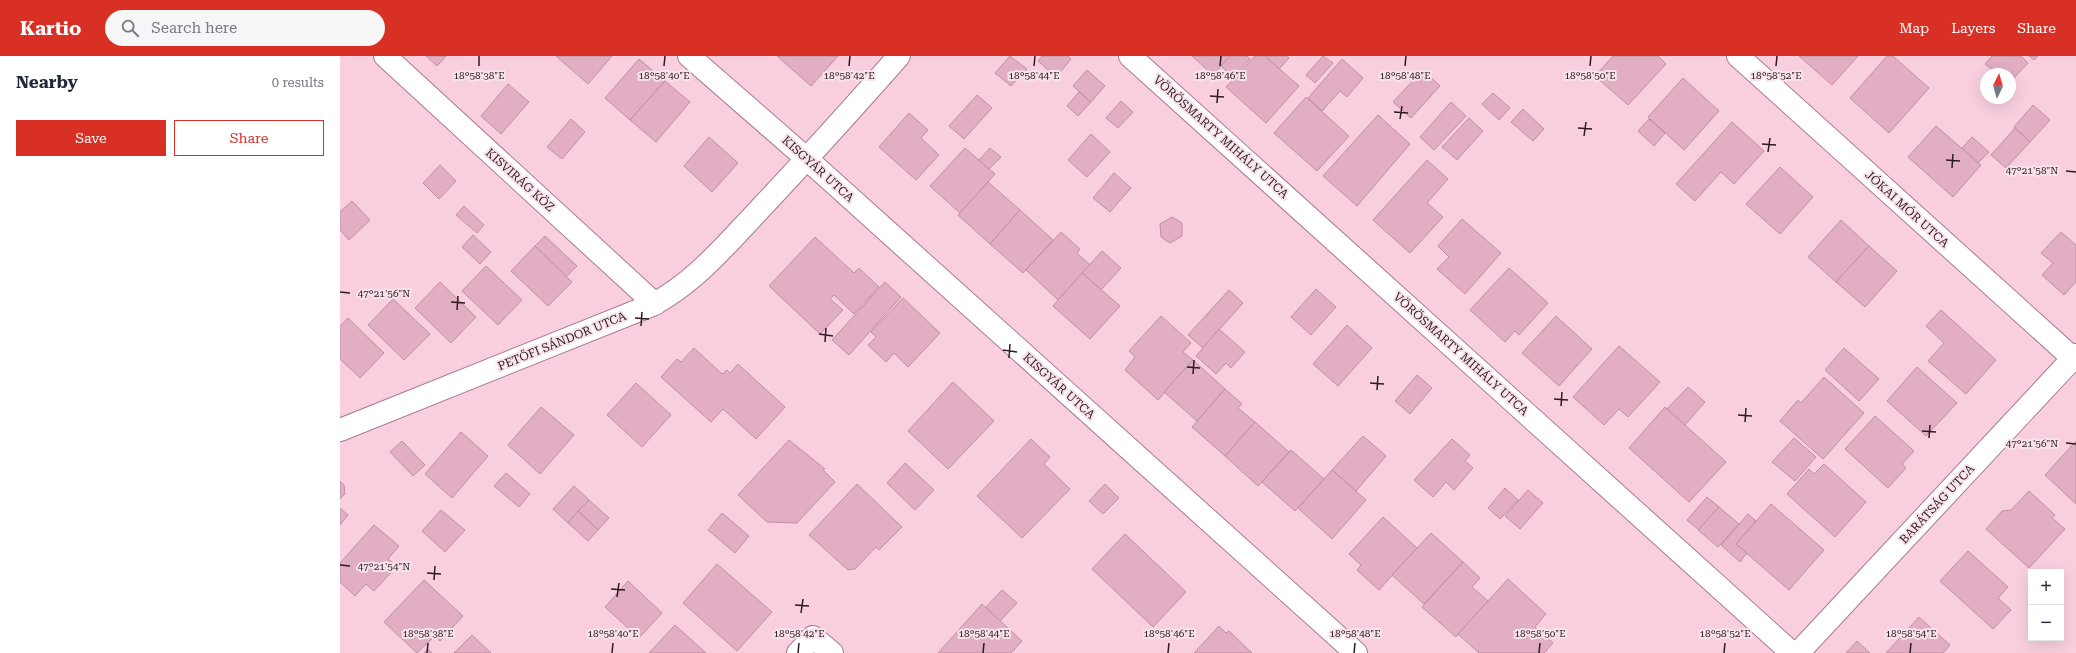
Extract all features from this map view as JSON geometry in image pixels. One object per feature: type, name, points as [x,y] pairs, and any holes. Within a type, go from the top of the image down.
[{"type":"street","name":"KISVIRÁG KÖZ","points":[[385,56],[656,304]]},
{"type":"street","name":"KISGYÁR UTCA","points":[[689,56],[807,159],[1356,653]]},
{"type":"street","name":"PETŐFI SÁNDOR UTCA","points":[[340,430],[656,304],[679,290],[700,272],[807,159],[900,56]]},
{"type":"street","name":"VÖRÖSMARTY MIHÁLY UTCA","points":[[1130,56],[1792,653]]},
{"type":"street","name":"JÓKAI MÓR UTCA","points":[[1738,56],[2075,358]]},
{"type":"street","name":"BARÁTSÁG UTCA","points":[[1798,653],[2075,358]]},
{"type":"street","points":[[798,653],[813,637],[832,653]]},
{"type":"building","points":[[426,56],[446,56],[437,66]]},
{"type":"building","points":[[556,56],[612,56],[588,84]]},
{"type":"building","points":[[777,56],[838,56],[811,86]]},
{"type":"building","points":[[1010,56],[1027,69],[1011,86],[995,73]]},
{"type":"building","points":[[1042,56],[1068,56],[1071,59],[1056,77],[1038,61]]},
{"type":"building","points":[[1192,56],[1230,56],[1213,75]]},
{"type":"building","points":[[1230,56],[1247,56],[1250,59],[1233,77],[1221,66]]},
{"type":"building","points":[[1255,56],[1265,56],[1299,86],[1266,123],[1226,87]]},
{"type":"building","points":[[1265,56],[1287,56],[1289,58],[1279,69]]},
{"type":"building","points":[[1323,56],[1333,63],[1315,83],[1306,75]]},
{"type":"building","points":[[1613,56],[1658,56],[1666,64],[1628,105],[1595,76]]},
{"type":"building","points":[[1799,56],[1858,56],[1832,85]]},
{"type":"building","points":[[1887,56],[1893,56],[1929,88],[1889,133],[1850,98]]},
{"type":"building","points":[[1992,56],[2021,56],[2028,63],[2016,76],[2016,68],[1990,68],[1985,64]]},
{"type":"building","points":[[2029,56],[2038,56],[2034,60]]},
{"type":"building","points":[[639,59],[665,81],[630,120],[605,98]]},
{"type":"building","points":[[1342,59],[1363,78],[1347,97],[1340,91],[1322,111],[1308,98]]},
{"type":"building","points":[[1087,70],[1105,86],[1091,102],[1073,86]]},
{"type":"building","points":[[1423,70],[1440,86],[1411,118],[1393,102]]},
{"type":"building","points":[[1683,78],[1719,111],[1684,150],[1648,117]]},
{"type":"building","points":[[665,81],[690,102],[656,142],[630,120]]},
{"type":"building","points":[[508,84],[529,102],[501,134],[481,116]]},
{"type":"building","points":[[1079,92],[1091,102],[1078,116],[1067,106]]},
{"type":"building","points":[[1493,93],[1510,108],[1499,120],[1482,104]]},
{"type":"building","points":[[977,95],[992,108],[964,139],[949,126]]},
{"type":"building","points":[[1306,97],[1349,136],[1317,171],[1274,133]]},
{"type":"building","points":[[1121,101],[1133,112],[1118,128],[1106,118]]},
{"type":"building","points":[[1451,102],[1466,116],[1434,150],[1420,137]]},
{"type":"building","points":[[2033,105],[2050,120],[2030,142],[2014,127]]},
{"type":"building","points":[[1523,109],[1544,129],[1533,141],[1511,122]]},
{"type":"building","points":[[909,113],[928,130],[921,138],[939,155],[916,180],[879,147]]},
{"type":"building","points":[[1378,115],[1410,144],[1357,206],[1323,176]]},
{"type":"building","points":[[1469,118],[1483,131],[1457,160],[1442,147]]},
{"type":"building","points":[[571,119],[585,132],[562,159],[547,147]]},
{"type":"building","points":[[1649,119],[1665,133],[1654,146],[1638,131]]},
{"type":"building","points":[[1732,122],[1764,151],[1734,184],[1721,172],[1695,201],[1676,184]]},
{"type":"building","points":[[1936,126],[1981,165],[1953,197],[1908,157]]},
{"type":"building","points":[[2015,128],[2030,142],[2006,168],[1991,155]]},
{"type":"building","points":[[1091,134],[1110,152],[1087,177],[1068,160]]},
{"type":"building","points":[[709,137],[738,163],[712,192],[684,166]]},
{"type":"building","points":[[1972,137],[1989,152],[1978,163],[1962,148]]},
{"type":"building","points":[[965,148],[995,174],[960,213],[930,186]]},
{"type":"building","points":[[990,148],[1001,157],[989,169],[979,160]]},
{"type":"building","points":[[1427,160],[1448,179],[1427,203],[1443,217],[1410,253],[1373,220]]},
{"type":"building","points":[[440,165],[456,181],[439,199],[423,183]]},
{"type":"building","points":[[1780,167],[1813,197],[1780,234],[1746,204]]},
{"type":"building","points":[[1114,173],[1131,188],[1110,212],[1093,198]]},
{"type":"building","points":[[988,182],[1020,210],[990,244],[958,215]]},
{"type":"building","points":[[352,201],[370,220],[349,240],[340,230],[340,212]]},
{"type":"building","points":[[464,206],[484,225],[477,233],[456,215]]},
{"type":"building","points":[[1020,210],[1053,240],[1023,273],[990,244]]},
{"type":"building","points":[[1172,217],[1182,223],[1182,236],[1170,243],[1161,237],[1160,224]]},
{"type":"building","points":[[1462,219],[1501,253],[1465,294],[1437,269],[1449,257],[1438,246]]},
{"type":"building","points":[[1841,220],[1869,246],[1836,282],[1808,257]]},
{"type":"building","points":[[1061,232],[1080,249],[1077,253],[1090,265],[1058,300],[1026,270]]},
{"type":"building","points":[[2061,232],[2076,245],[2076,282],[2064,295],[2042,275],[2053,263],[2041,253]]},
{"type":"building","points":[[473,235],[491,252],[480,264],[462,247]]},
{"type":"building","points":[[545,236],[577,266],[566,277],[535,246]]},
{"type":"building","points":[[815,237],[854,273],[859,268],[879,287],[854,314],[834,295],[830,299],[843,310],[820,334],[769,286]]},
{"type":"building","points":[[535,246],[572,282],[548,306],[511,271]]},
{"type":"building","points":[[1869,246],[1897,271],[1865,307],[1836,282]]},
{"type":"building","points":[[1102,251],[1121,268],[1101,290],[1082,273]]},
{"type":"building","points":[[486,266],[522,300],[498,325],[462,291]]},
{"type":"building","points":[[1509,268],[1548,303],[1519,335],[1515,331],[1505,342],[1470,310]]},
{"type":"building","points":[[1082,273],[1120,306],[1090,339],[1053,306]]},
{"type":"building","points":[[440,282],[476,317],[451,343],[415,308]]},
{"type":"building","points":[[885,282],[901,297],[849,355],[832,340]]},
{"type":"building","points":[[1316,289],[1336,307],[1311,335],[1291,317]]},
{"type":"building","points":[[1229,290],[1243,303],[1203,348],[1188,335]]},
{"type":"building","points":[[903,298],[940,333],[908,367],[894,353],[886,362],[868,345],[876,337],[871,332]]},
{"type":"building","points":[[393,299],[430,334],[404,360],[368,325]]},
{"type":"building","points":[[1941,310],[1996,360],[1966,394],[1928,361],[1944,343],[1926,326]]},
{"type":"building","points":[[1161,316],[1191,343],[1183,352],[1193,360],[1158,400],[1125,370],[1135,357],[1129,351]]},
{"type":"building","points":[[1556,316],[1592,349],[1559,386],[1522,353]]},
{"type":"building","points":[[348,318],[384,353],[360,378],[340,359],[340,326]]},
{"type":"building","points":[[1347,325],[1372,348],[1338,386],[1313,364]]},
{"type":"building","points":[[1219,329],[1245,352],[1231,368],[1226,363],[1216,374],[1196,356]]},
{"type":"building","points":[[1619,346],[1660,382],[1628,417],[1619,409],[1604,425],[1573,397]]},
{"type":"building","points":[[694,348],[722,374],[727,370],[730,373],[738,364],[785,407],[756,439],[723,409],[711,422],[661,377],[677,359],[681,362]]},
{"type":"building","points":[[1844,348],[1879,379],[1859,401],[1825,370]]},
{"type":"building","points":[[1193,360],[1225,389],[1197,421],[1164,392]]},
{"type":"building","points":[[1917,367],[1957,403],[1926,436],[1887,401]]},
{"type":"building","points":[[1417,375],[1432,388],[1410,414],[1395,401]]},
{"type":"building","points":[[1824,377],[1864,413],[1823,459],[1780,421],[1798,400],[1801,403]]},
{"type":"building","points":[[953,382],[994,421],[948,469],[908,431]]},
{"type":"building","points":[[636,383],[671,415],[642,447],[607,415]]},
{"type":"building","points":[[1688,387],[1705,402],[1685,425],[1667,409]]},
{"type":"building","points":[[1225,389],[1242,404],[1238,408],[1255,422],[1225,456],[1192,427]]},
{"type":"building","points":[[541,407],[574,435],[540,474],[508,445]]},
{"type":"building","points":[[1665,407],[1726,462],[1689,502],[1629,448]]},
{"type":"building","points":[[1875,416],[1914,451],[1902,464],[1906,468],[1888,488],[1845,449]]},
{"type":"building","points":[[1255,422],[1289,452],[1258,486],[1225,456]]},
{"type":"building","points":[[461,432],[488,456],[452,498],[425,474]]},
{"type":"building","points":[[1363,436],[1386,456],[1356,491],[1332,470]]},
{"type":"building","points":[[1794,438],[1816,457],[1795,481],[1772,462]]},
{"type":"building","points":[[1031,439],[1050,457],[1044,464],[1070,489],[1022,538],[977,496]]},
{"type":"building","points":[[1452,439],[1470,455],[1465,461],[1473,468],[1454,490],[1446,482],[1433,497],[1414,480]]},
{"type":"building","points":[[789,440],[825,469],[823,470],[835,482],[797,523],[767,522],[738,495]]},
{"type":"building","points":[[402,441],[425,465],[413,476],[390,452]]},
{"type":"building","points":[[2076,441],[2076,504],[2045,475]]},
{"type":"building","points":[[1291,450],[1324,479],[1295,511],[1262,482]]},
{"type":"building","points":[[905,463],[934,490],[915,510],[887,483]]},
{"type":"building","points":[[1824,464],[1866,502],[1835,537],[1787,494],[1809,469],[1814,474]]},
{"type":"building","points":[[1332,470],[1366,500],[1332,539],[1298,508]]},
{"type":"building","points":[[506,473],[530,494],[519,507],[494,486]]},
{"type":"building","points":[[340,481],[344,485],[345,494],[340,499]]},
{"type":"building","points":[[857,484],[902,527],[879,550],[876,547],[855,569],[848,570],[809,535]]},
{"type":"building","points":[[1105,484],[1119,498],[1103,514],[1089,501]]},
{"type":"building","points":[[574,486],[589,500],[568,523],[553,509]]},
{"type":"building","points":[[1505,488],[1518,500],[1500,519],[1488,508]]},
{"type":"building","points":[[1528,490],[1543,503],[1520,529],[1505,516]]},
{"type":"building","points":[[2029,491],[2055,515],[2052,518],[2065,529],[2029,568],[1986,529],[2002,511],[2011,510]]},
{"type":"building","points":[[1707,497],[1719,507],[1699,530],[1687,520]]},
{"type":"building","points":[[589,500],[609,518],[598,530],[578,511]]},
{"type":"building","points":[[1771,504],[1824,550],[1789,590],[1736,544]]},
{"type":"building","points":[[1719,507],[1739,524],[1718,547],[1698,530]]},
{"type":"building","points":[[340,508],[348,515],[340,525]]},
{"type":"building","points":[[441,510],[465,530],[445,552],[422,531]]},
{"type":"building","points":[[578,511],[598,530],[588,541],[568,523]]},
{"type":"building","points":[[722,513],[749,536],[735,553],[708,530]]},
{"type":"building","points":[[1748,514],[1756,521],[1736,544],[1747,553],[1740,562],[1721,545]]},
{"type":"building","points":[[1383,517],[1417,548],[1379,590],[1357,570],[1361,565],[1349,554]]},
{"type":"building","points":[[374,525],[399,546],[388,559],[397,566],[374,591],[366,584],[355,596],[340,582],[340,563]]},
{"type":"building","points":[[1431,533],[1463,562],[1424,604],[1392,575]]},
{"type":"building","points":[[1125,534],[1186,592],[1153,627],[1092,569]]},
{"type":"building","points":[[1968,551],[2008,587],[1998,598],[2011,610],[1993,629],[1940,581]]},
{"type":"building","points":[[1463,562],[1480,578],[1472,587],[1488,601],[1456,637],[1422,607]]},
{"type":"building","points":[[717,564],[772,612],[737,651],[683,603]]},
{"type":"building","points":[[1508,579],[1546,614],[1535,627],[1553,643],[1544,653],[1479,653],[1458,634]]},
{"type":"building","points":[[424,580],[463,616],[440,641],[435,636],[417,653],[384,622]]},
{"type":"building","points":[[628,581],[662,613],[639,638],[605,607]]},
{"type":"building","points":[[1002,590],[1017,603],[1000,621],[986,607]]},
{"type":"building","points":[[982,604],[1022,641],[1011,653],[938,653]]},
{"type":"building","points":[[1919,617],[1950,645],[1943,653],[1886,653]]},
{"type":"building","points":[[675,625],[706,653],[649,653]]},
{"type":"building","points":[[1219,626],[1226,633],[1229,631],[1252,653],[1194,653]]},
{"type":"building","points":[[472,635],[491,653],[454,653]]},
{"type":"building","points":[[1857,641],[1870,653],[1846,653]]},
{"type":"building","points":[[428,649],[432,653],[424,653]]}]
